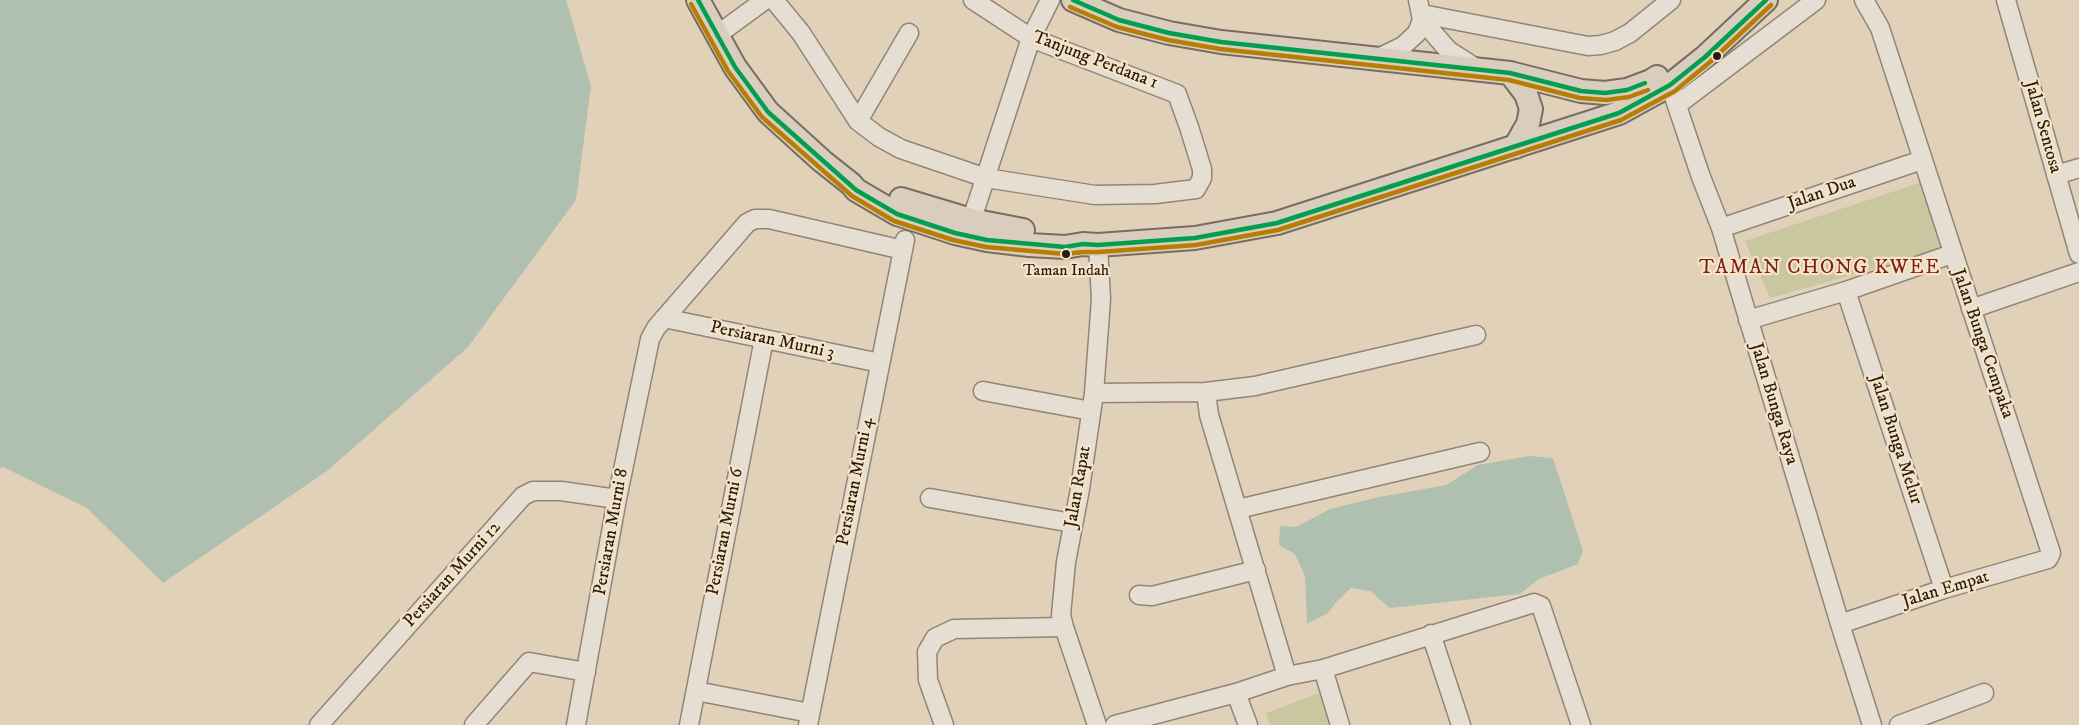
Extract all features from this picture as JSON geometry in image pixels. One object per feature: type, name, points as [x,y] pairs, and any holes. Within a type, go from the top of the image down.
[{"type":"main road","points":[[698,0],[735,67],[768,112],[872,205],[900,224],[904,230],[904,244]]},
{"type":"main road","points":[[1087,3],[1119,20],[1169,33],[1221,42],[1510,73],[1581,91],[1605,93],[1627,90],[1651,81],[1683,58],[1744,0]]},
{"type":"main road","points":[[856,189],[897,214],[1029,245],[1065,247],[1195,238],[1277,224],[1674,95],[1705,57],[1766,0]]},
{"type":"main road","points":[[1510,73],[1526,94],[1531,109],[1528,124],[1515,147]]},
{"type":"main road","points":[[904,244],[910,232],[915,230],[964,229]]},
{"type":"street","points":[[717,35],[765,0]]},
{"type":"street","points":[[774,0],[801,33],[858,121],[879,137],[901,149],[986,178]]},
{"type":"street","name":"Tanjung Perdana 1","points":[[973,0],[1031,38],[1171,91],[1180,98],[1202,168],[1202,177],[1196,189],[1155,194],[1095,195],[986,178]]},
{"type":"street","points":[[964,229],[986,178],[1031,38],[1050,0]]},
{"type":"street","points":[[1421,11],[1588,46],[1615,41],[1630,33],[1671,0]]},
{"type":"street","points":[[1674,95],[1816,0]]},
{"type":"street","name":"Jalan Bunga Cempaka","points":[[1864,0],[1880,28],[2051,553]]},
{"type":"street","name":"Jalan Sentosa","points":[[2006,0],[2079,254]]},
{"type":"street","points":[[1376,59],[1411,40],[1421,11]]},
{"type":"street","points":[[1421,11],[1448,50],[1480,71]]},
{"type":"street","points":[[858,121],[909,33]]},
{"type":"street","name":"Jalan Bunga Raya","points":[[1674,95],[1701,177],[1721,228],[1872,725]]},
{"type":"street","name":"Jalan Dua","points":[[1721,228],[1922,160]]},
{"type":"street","points":[[2056,174],[2079,168]]},
{"type":"street","points":[[664,318],[747,223],[755,219],[769,219],[904,244]]},
{"type":"street","name":"Persiaran Murni 4","points":[[809,719],[904,244]]},
{"type":"street","name":"Jalan Rapat","points":[[1090,244],[1101,299],[1093,402],[1080,489],[1072,523],[1061,615],[1097,725]]},
{"type":"street","points":[[1748,320],[1846,291],[1952,254]]},
{"type":"street","points":[[1971,309],[2079,272]]},
{"type":"street","name":"Jalan Bunga Melur","points":[[1846,291],[1944,589]]},
{"type":"street","name":"Persiaran Murni 8","points":[[576,725],[617,499],[650,339],[664,318]]},
{"type":"street","name":"Persiaran Murni 3","points":[[664,318],[880,363]]},
{"type":"street","points":[[983,391],[1093,402],[1206,392],[1255,386],[1476,335]]},
{"type":"street","name":"Persiaran Murni 6","points":[[689,725],[764,339]]},
{"type":"street","points":[[1206,392],[1209,415],[1287,676]]},
{"type":"street","points":[[1238,509],[1480,452]]},
{"type":"street","name":"Persiaran Murni 12","points":[[319,725],[523,496],[533,491],[561,491],[617,499]]},
{"type":"street","points":[[930,498],[1072,523]]},
{"type":"street","name":"Jalan Empat","points":[[1840,624],[1944,589],[2048,559],[2051,553]]},
{"type":"street","points":[[1139,595],[1152,596],[1256,570]]},
{"type":"street","points":[[1115,725],[1236,693],[1287,676],[1323,669],[1534,603],[1541,606],[1581,725]]},
{"type":"street","points":[[944,725],[928,680],[927,652],[935,638],[954,629],[1064,627]]},
{"type":"street","points":[[1431,634],[1461,725]]},
{"type":"street","points":[[474,725],[529,662],[586,672]]},
{"type":"street","points":[[1323,669],[1340,725]]},
{"type":"street","points":[[696,691],[809,719]]},
{"type":"street","points":[[1236,693],[1248,725]]},
{"type":"street","points":[[1899,725],[1984,693]]},
{"type":"shaded area","points":[[0,0],[566,0],[591,86],[576,200],[468,347],[327,471],[163,583],[87,508],[3,467],[0,468]]},
{"type":"shaded area","points":[[1922,182],[1944,249],[1770,298],[1745,241]]},
{"type":"shaded area","points":[[1529,456],[1553,458],[1583,551],[1578,564],[1539,579],[1520,594],[1390,608],[1370,591],[1351,588],[1328,613],[1307,624],[1305,576],[1295,554],[1279,545],[1280,526],[1296,527],[1330,509],[1379,497],[1446,485],[1478,465]]},
{"type":"shaded area","points":[[1322,692],[1332,725],[1270,725],[1266,713]]},
{"type":"transit line","points":[[698,0],[735,67],[768,112],[856,190],[897,214],[955,233],[987,240],[1065,247],[1195,238],[1277,223],[1619,113],[1670,85],[1705,57],[1766,0]]},
{"type":"transit line","points":[[1073,0],[1119,20],[1169,33],[1221,42],[1510,73],[1581,91],[1605,93],[1627,90],[1645,83]]},
{"type":"transit line","points":[[691,4],[728,71],[762,117],[852,196],[894,221],[953,240],[986,247],[1065,254],[1196,245],[1278,230],[1621,120],[1675,91],[1771,5]]},
{"type":"transit line","points":[[1070,7],[1117,27],[1168,40],[1220,49],[1509,80],[1580,98],[1606,100],[1629,97],[1648,90]]},
{"type":"place","name":"Taman Indah","points":[[1066,254]]},
{"type":"district","name":"TAMAN CHONG KWEE","points":[[1820,269]]}]
